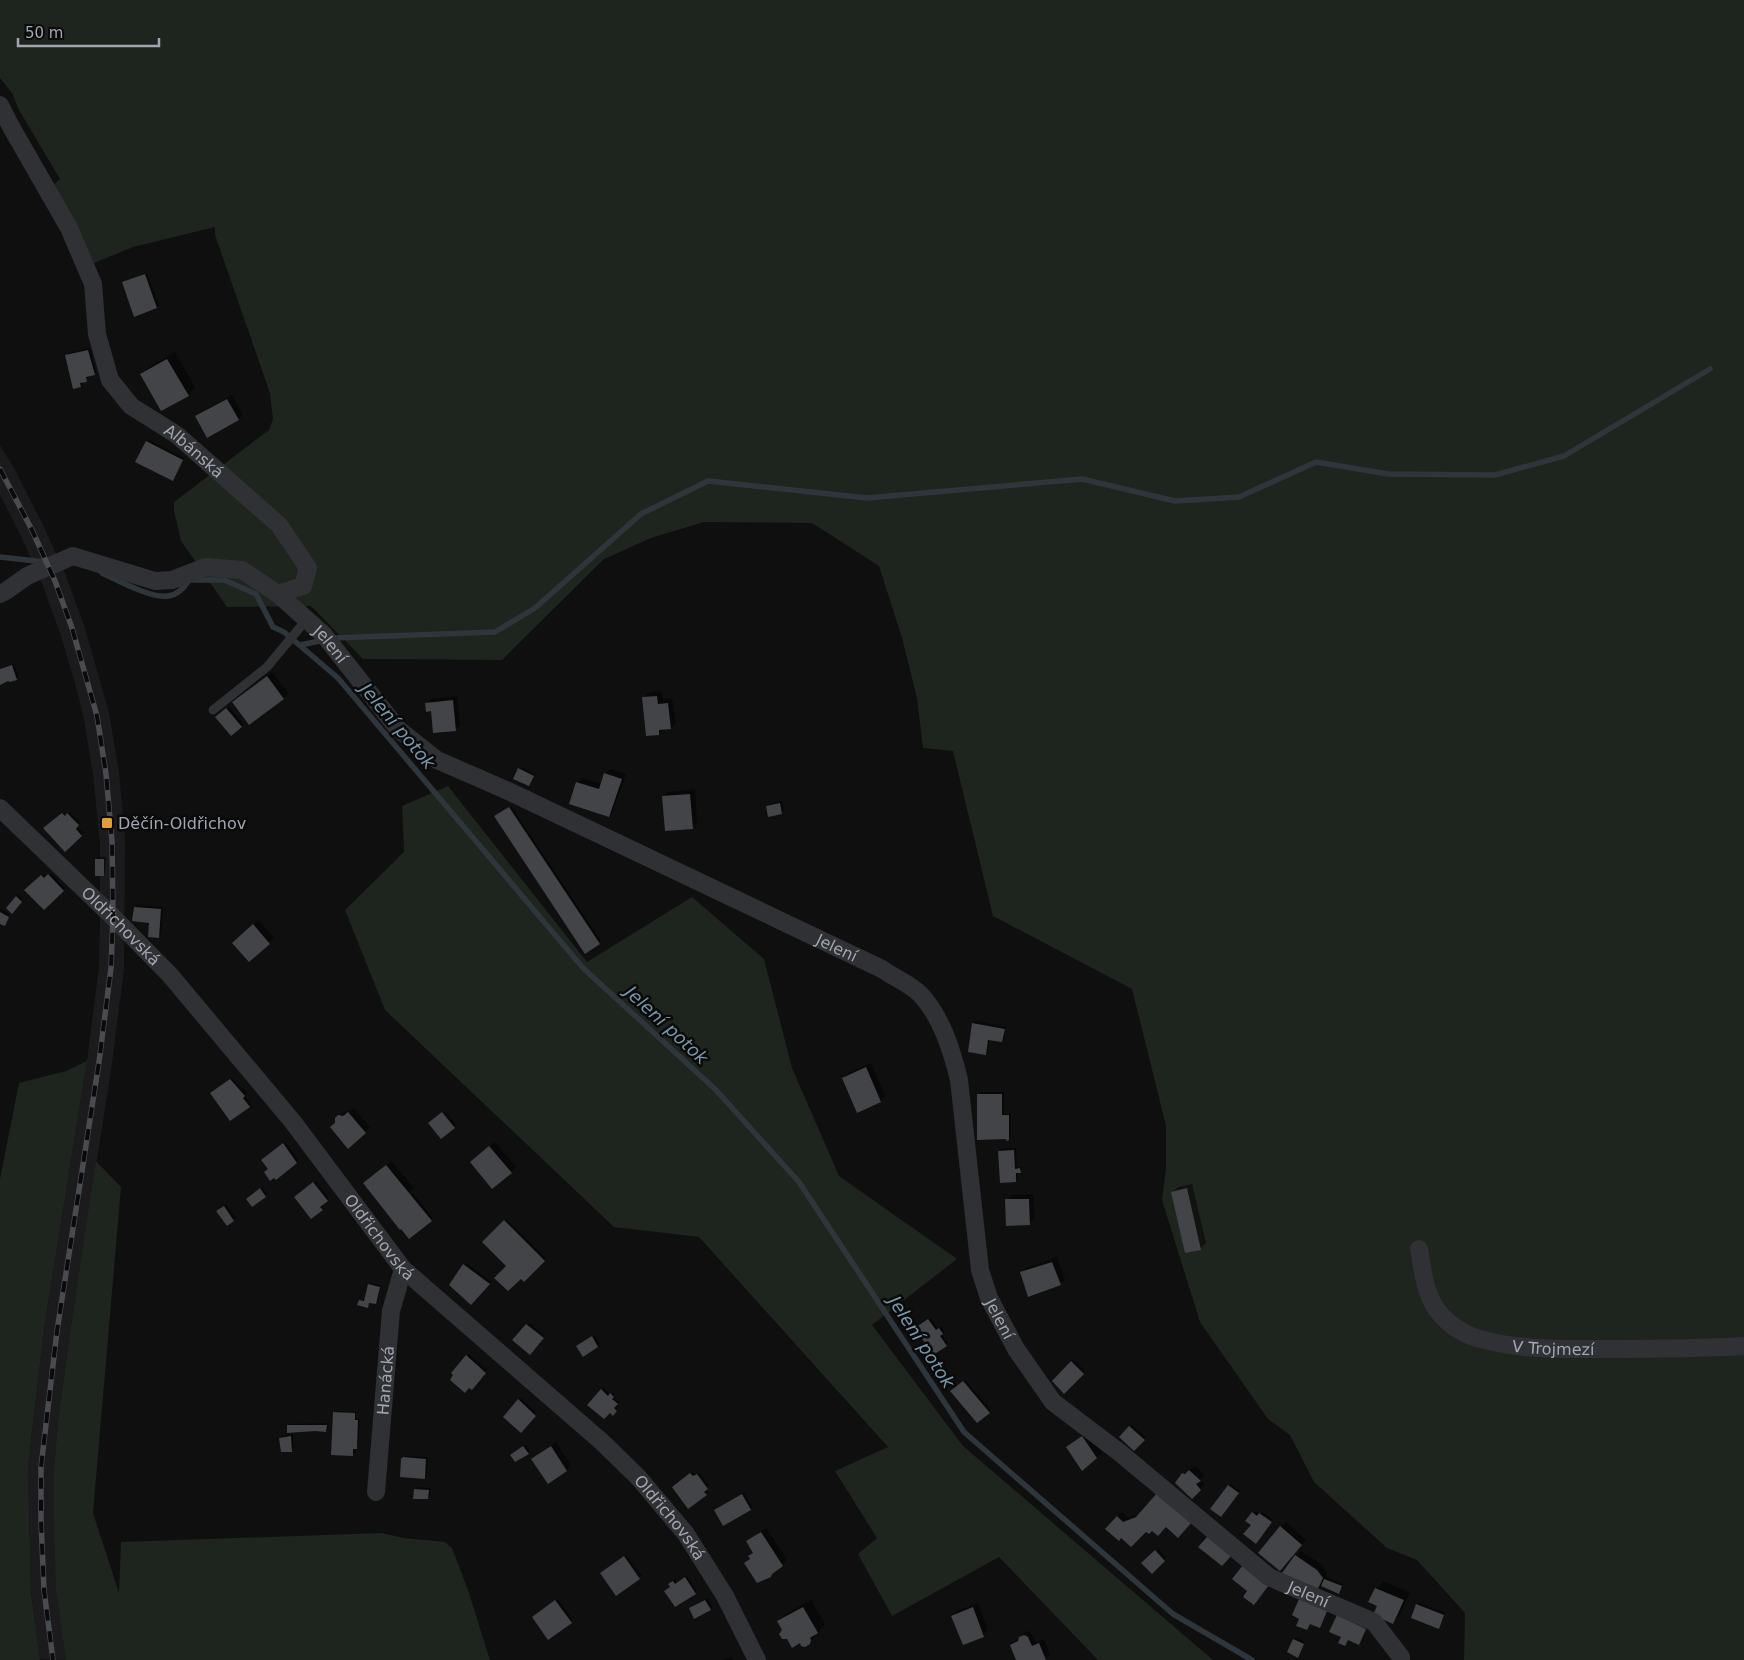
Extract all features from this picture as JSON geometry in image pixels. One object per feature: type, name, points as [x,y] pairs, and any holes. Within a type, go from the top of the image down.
[{"type":"street","name":"Albánská","points":[[0,105],[69,228],[93,284],[97,334],[110,380],[130,406],[177,435],[279,525],[308,568],[303,586],[278,594]]},
{"type":"street","name":"Jelení","points":[[0,594],[27,576],[73,556],[154,581],[172,580],[206,567],[242,570],[278,594],[301,626],[324,635],[398,729],[437,760],[506,790],[882,969],[920,994],[935,1013],[953,1054],[959,1080],[980,1270],[989,1298],[1016,1350],[1054,1402],[1119,1452],[1269,1577],[1374,1622],[1402,1657],[1401,1660]]},
{"type":"street","name":"Oldřichovská","points":[[2,815],[113,917],[170,975],[293,1122],[403,1269],[602,1442],[638,1476],[669,1512],[691,1542],[725,1596],[757,1660]]},
{"type":"street","name":"V Trojmezí","points":[[1419,1249],[1425,1285],[1433,1304],[1442,1317],[1455,1327],[1476,1338],[1510,1346],[1569,1349],[1680,1350],[1744,1346]]},
{"type":"street","name":"Hanácká","points":[[376,1492],[391,1311],[403,1269]]},
{"type":"lane","points":[[213,710],[267,668],[301,626]]},
{"type":"shaded area","points":[[0,0],[1744,0],[1744,1660],[1464,1660],[1465,1613],[1417,1560],[1387,1548],[1314,1482],[1290,1435],[1268,1419],[1200,1322],[1162,1200],[1166,1168],[1166,1126],[1132,989],[993,916],[953,751],[923,748],[917,698],[902,638],[879,566],[812,523],[704,522],[651,538],[604,559],[502,660],[363,659],[311,606],[227,607],[181,541],[174,511],[174,502],[269,430],[273,419],[270,393],[215,235],[215,227],[133,247],[92,264],[52,186],[60,179],[19,110],[12,93],[0,78]]},
{"type":"shaded area","points":[[0,445],[43,525],[66,576],[84,625],[109,713],[119,772],[125,840],[124,969],[112,1064],[70,1332],[58,1421],[54,1468],[54,1521],[66,1660],[40,1659],[31,1591],[28,1467],[44,1329],[87,1061],[99,967],[100,842],[93,775],[84,719],[60,633],[43,586],[0,495]]},
{"type":"shaded area","points":[[448,786],[587,962],[692,897],[764,959],[792,1068],[839,1176],[957,1259],[872,1325],[963,1446],[1213,1660],[1098,1660],[999,1557],[892,1616],[858,1554],[877,1538],[835,1471],[888,1447],[699,1237],[614,1227],[385,1010],[345,910],[404,852],[402,806]]},
{"type":"shaded area","points":[[87,1061],[44,1329],[28,1467],[31,1591],[40,1660],[0,1660],[0,1179],[19,1083],[66,1071]]},
{"type":"shaded area","points":[[96,1161],[121,1187],[93,1513],[119,1593],[121,1542],[381,1533],[404,1538],[445,1542],[452,1548],[468,1590],[490,1660],[66,1660],[56,1589],[54,1468],[58,1421],[70,1332]]},
{"type":"building","points":[[145,274],[157,308],[134,317],[122,282]]},
{"type":"building","points":[[88,350],[95,375],[86,377],[87,382],[80,383],[81,387],[73,389],[65,355]]},
{"type":"building","points":[[167,359],[189,396],[161,411],[140,374]]},
{"type":"building","points":[[227,399],[239,420],[207,438],[195,416]]},
{"type":"building","points":[[146,441],[183,460],[173,481],[135,462]]},
{"type":"building","points":[[12,665],[17,680],[8,681],[0,685],[0,669]]},
{"type":"building","points":[[267,676],[284,699],[249,725],[232,702]]},
{"type":"building","points":[[657,696],[658,704],[668,703],[671,729],[659,730],[659,735],[646,736],[642,697]]},
{"type":"building","points":[[453,700],[456,731],[433,733],[431,711],[426,712],[425,703]]},
{"type":"building","points":[[226,708],[242,727],[231,736],[215,717]]},
{"type":"building","points":[[518,768],[534,776],[529,786],[513,779]]},
{"type":"building","points":[[604,773],[622,779],[609,817],[569,804],[576,782],[599,789]]},
{"type":"building","points":[[690,794],[693,829],[665,831],[662,796]]},
{"type":"building","points":[[780,803],[782,814],[768,817],[766,806]]},
{"type":"building","points":[[509,807],[600,944],[585,954],[494,816]]},
{"type":"building","points":[[62,813],[65,816],[67,813],[79,825],[76,829],[82,836],[65,852],[43,828]]},
{"type":"building","points":[[95,859],[104,859],[104,876],[95,876]]},
{"type":"building","points":[[48,874],[64,891],[44,910],[24,890],[41,875],[44,878]]},
{"type":"building","points":[[16,896],[22,902],[12,914],[6,908]]},
{"type":"building","points":[[134,907],[161,909],[159,938],[148,937],[149,923],[132,921]]},
{"type":"building","points":[[0,912],[9,917],[5,926],[0,924]]},
{"type":"building","points":[[253,924],[270,944],[249,962],[232,943]]},
{"type":"building","points":[[972,1023],[1005,1029],[1002,1042],[988,1040],[986,1055],[968,1052]]},
{"type":"building","points":[[866,1067],[881,1102],[857,1113],[842,1078]]},
{"type":"building","points":[[230,1079],[245,1096],[243,1098],[250,1107],[230,1121],[210,1093]]},
{"type":"building","points":[[977,1094],[1002,1094],[1002,1115],[1009,1115],[1009,1140],[977,1140]]},
{"type":"building","points":[[348,1112],[366,1133],[348,1149],[330,1127],[335,1123],[335,1118],[338,1115],[343,1116]]},
{"type":"building","points":[[442,1112],[455,1128],[441,1139],[428,1123]]},
{"type":"building","points":[[283,1143],[297,1163],[276,1180],[274,1178],[270,1181],[264,1172],[268,1169],[261,1160]]},
{"type":"building","points":[[489,1146],[512,1173],[492,1189],[470,1162]]},
{"type":"building","points":[[1014,1150],[1015,1169],[1020,1168],[1021,1173],[1016,1173],[1016,1182],[1000,1183],[998,1151]]},
{"type":"building","points":[[386,1165],[432,1221],[409,1239],[363,1183]]},
{"type":"building","points":[[313,1182],[328,1201],[320,1207],[323,1210],[311,1219],[294,1197]]},
{"type":"building","points":[[260,1188],[266,1197],[252,1207],[246,1199]]},
{"type":"building","points":[[1187,1188],[1201,1250],[1185,1253],[1171,1192]]},
{"type":"building","points":[[1005,1199],[1029,1199],[1030,1225],[1006,1226]]},
{"type":"building","points":[[224,1206],[234,1221],[227,1226],[216,1211]]},
{"type":"building","points":[[504,1220],[545,1261],[524,1282],[521,1279],[508,1291],[494,1278],[506,1266],[482,1242]]},
{"type":"building","points":[[1052,1262],[1061,1285],[1028,1297],[1020,1272]]},
{"type":"building","points":[[463,1264],[490,1284],[471,1305],[449,1285]]},
{"type":"building","points":[[368,1284],[380,1287],[376,1304],[369,1303],[368,1308],[357,1305],[359,1300],[364,1301]]},
{"type":"building","points":[[928,1319],[936,1330],[939,1328],[943,1334],[940,1336],[947,1346],[933,1355],[915,1328]]},
{"type":"building","points":[[526,1324],[544,1338],[530,1355],[512,1340]]},
{"type":"building","points":[[592,1336],[598,1347],[583,1357],[576,1346]]},
{"type":"building","points":[[466,1355],[486,1373],[472,1390],[469,1388],[465,1393],[450,1380],[453,1375],[451,1373]]},
{"type":"building","points":[[1071,1361],[1084,1374],[1064,1394],[1052,1381]]},
{"type":"building","points":[[963,1381],[990,1413],[977,1423],[950,1391]]},
{"type":"building","points":[[601,1389],[608,1396],[610,1393],[614,1397],[612,1399],[618,1404],[614,1408],[617,1411],[613,1416],[610,1413],[604,1419],[587,1405]]},
{"type":"building","points":[[518,1399],[536,1416],[521,1433],[503,1417]]},
{"type":"building","points":[[333,1412],[355,1413],[355,1420],[358,1420],[357,1449],[353,1449],[353,1456],[331,1455]]},
{"type":"building","points":[[287,1425],[327,1425],[326,1432],[287,1433]]},
{"type":"building","points":[[1129,1426],[1145,1440],[1134,1451],[1119,1437]]},
{"type":"building","points":[[291,1436],[292,1452],[281,1452],[279,1438]]},
{"type":"building","points":[[1082,1436],[1097,1458],[1082,1471],[1066,1447]]},
{"type":"building","points":[[523,1446],[529,1454],[515,1462],[510,1455]]},
{"type":"building","points":[[551,1446],[567,1471],[548,1484],[531,1459]]},
{"type":"building","points":[[403,1457],[426,1459],[425,1479],[400,1477],[401,1459]]},
{"type":"building","points":[[1189,1470],[1201,1481],[1196,1484],[1201,1490],[1192,1499],[1175,1483],[1182,1473],[1185,1474]]},
{"type":"building","points":[[690,1473],[693,1476],[697,1474],[708,1489],[704,1492],[707,1495],[688,1509],[672,1487]]},
{"type":"building","points":[[1228,1485],[1239,1493],[1221,1517],[1210,1509]]},
{"type":"building","points":[[414,1489],[429,1490],[428,1499],[413,1499]]},
{"type":"building","points":[[1158,1492],[1192,1522],[1178,1538],[1166,1527],[1158,1536],[1152,1531],[1149,1534],[1146,1532],[1131,1547],[1121,1538],[1119,1541],[1105,1529],[1117,1516],[1123,1522],[1136,1517]]},
{"type":"building","points":[[742,1494],[751,1510],[723,1526],[714,1510]]},
{"type":"building","points":[[1252,1512],[1257,1516],[1259,1513],[1272,1522],[1256,1544],[1243,1534],[1251,1525],[1245,1521]]},
{"type":"building","points":[[1280,1526],[1302,1545],[1280,1571],[1258,1553]]},
{"type":"building","points":[[761,1532],[783,1566],[772,1574],[771,1577],[757,1583],[744,1563],[750,1559],[748,1556],[753,1553],[746,1541]]},
{"type":"building","points":[[1208,1536],[1231,1556],[1222,1566],[1198,1547]]},
{"type":"building","points":[[1155,1550],[1165,1561],[1152,1574],[1141,1563]]},
{"type":"building","points":[[1295,1555],[1317,1570],[1323,1578],[1316,1593],[1282,1573]]},
{"type":"building","points":[[624,1556],[640,1579],[616,1596],[600,1573]]},
{"type":"building","points":[[1243,1565],[1269,1585],[1254,1605],[1243,1597],[1247,1591],[1232,1579]]},
{"type":"building","points":[[685,1577],[696,1594],[675,1607],[664,1591],[670,1587],[668,1584],[673,1581],[675,1584]]},
{"type":"building","points":[[1324,1579],[1342,1586],[1339,1594],[1321,1586]]},
{"type":"building","points":[[1375,1588],[1404,1600],[1393,1624],[1373,1615],[1377,1606],[1368,1602]]},
{"type":"building","points":[[1299,1599],[1327,1611],[1320,1628],[1310,1624],[1307,1630],[1296,1626],[1299,1619],[1292,1615]]},
{"type":"building","points":[[555,1600],[572,1623],[548,1640],[532,1617]]},
{"type":"building","points":[[705,1600],[711,1610],[694,1619],[689,1608]]},
{"type":"building","points":[[1416,1604],[1444,1615],[1439,1629],[1411,1618]]},
{"type":"building","points":[[803,1607],[818,1633],[810,1638],[810,1644],[805,1647],[801,1646],[800,1643],[792,1648],[787,1639],[782,1639],[779,1634],[782,1630],[777,1621]]},
{"type":"building","points":[[973,1607],[984,1637],[963,1645],[951,1616]]},
{"type":"building","points":[[1337,1615],[1366,1629],[1359,1645],[1348,1640],[1345,1646],[1338,1643],[1341,1637],[1329,1632]]},
{"type":"building","points":[[1024,1635],[1028,1637],[1032,1646],[1039,1643],[1046,1660],[1016,1660],[1010,1645]]},
{"type":"building","points":[[1293,1639],[1304,1644],[1298,1658],[1287,1652]]},
{"type":"waterway","points":[[300,645],[334,638],[495,632],[535,608],[641,514],[708,481],[867,498],[1082,479],[1175,501],[1239,497],[1316,462],[1388,474],[1495,475],[1564,456],[1710,369]]},
{"type":"waterway","name":"Jelení potok","points":[[0,557],[45,562]]},
{"type":"waterway","name":"Jelení potok","points":[[102,573],[153,595],[161,596],[178,593],[189,580],[224,580],[256,594],[273,627],[284,632],[338,678],[583,968],[715,1089],[799,1182],[964,1432],[1173,1614],[1252,1660]]},
{"type":"railway","points":[[0,469],[32,530],[55,581],[72,628],[97,716],[106,774],[112,841],[113,917],[111,968],[99,1062],[57,1331],[41,1467],[44,1590],[53,1660]]},
{"type":"place","name":"Děčín-Oldřichov","points":[[107,823]]}]
